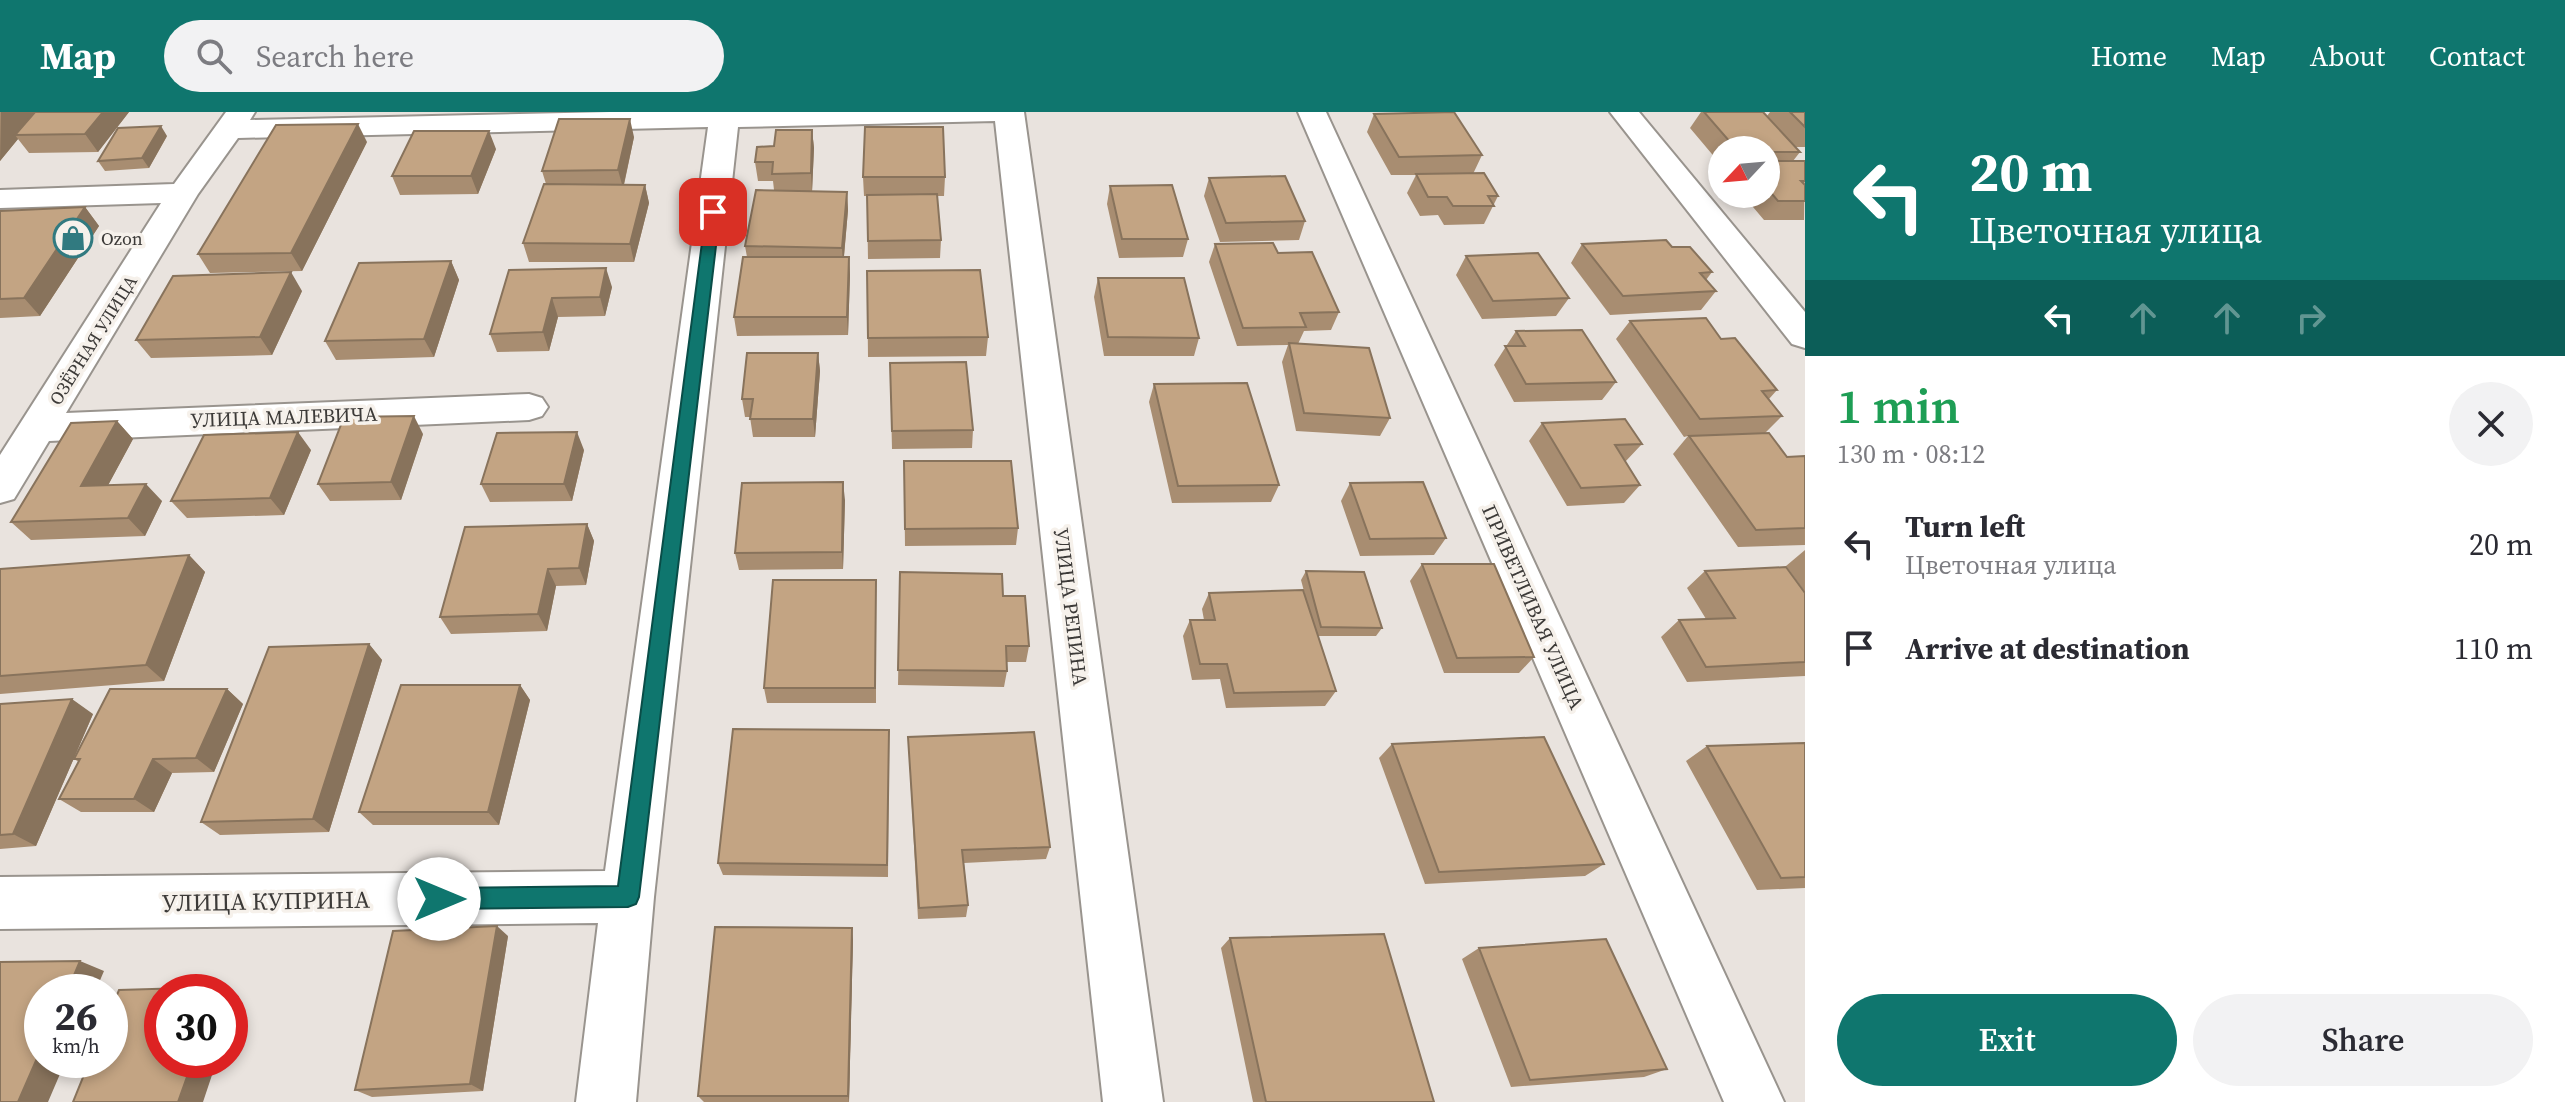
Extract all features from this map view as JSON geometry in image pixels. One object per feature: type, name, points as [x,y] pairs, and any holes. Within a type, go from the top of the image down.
[{"type":"street","points":[[235,120],[1009,112]]},
{"type":"street","name":"УЛИЦА РЕПИНА","points":[[1009,112],[1133,1102]]},
{"type":"street","name":"ПРИВЕТЛИВАЯ УЛИЦА","points":[[1312,112],[1754,1102]]},
{"type":"street","points":[[1624,112],[1805,336]]},
{"type":"street","points":[[606,1102],[628,897],[725,115]]},
{"type":"street","name":"ОЗЁРНАЯ УЛИЦА","points":[[0,488],[183,193],[235,120]]},
{"type":"street","points":[[0,199],[183,193]]},
{"type":"street","name":"УЛИЦА МАЛЕВИЧА","points":[[38,428],[529,407]]},
{"type":"street","name":"УЛИЦА КУПРИНА","points":[[0,903],[628,897]]},
{"type":"building","points":[[35,112],[103,112],[85,134],[15,135]]},
{"type":"building","points":[[1454,112],[1482,155],[1399,157],[1374,114]]},
{"type":"building","points":[[1704,112],[1763,112],[1800,152],[1780,152],[1780,136],[1725,136]]},
{"type":"building","points":[[1790,112],[1805,112],[1805,127]]},
{"type":"building","points":[[559,119],[630,119],[618,170],[542,171]]},
{"type":"building","points":[[358,124],[291,253],[198,254],[276,125]]},
{"type":"building","points":[[161,126],[142,158],[98,161],[118,128]]},
{"type":"building","points":[[865,127],[943,127],[945,177],[863,177]]},
{"type":"building","points":[[776,130],[812,130],[811,173],[772,174],[773,162],[755,162],[757,147],[774,146]]},
{"type":"building","points":[[414,131],[489,131],[471,176],[392,176]]},
{"type":"building","points":[[1780,161],[1805,161],[1805,181],[1801,181],[1805,185],[1805,201],[1780,201]]},
{"type":"building","points":[[1484,173],[1498,196],[1488,196],[1494,206],[1453,206],[1447,197],[1428,197],[1416,174]]},
{"type":"building","points":[[1285,176],[1305,221],[1226,223],[1209,178]]},
{"type":"building","points":[[544,184],[645,185],[630,244],[523,243]]},
{"type":"building","points":[[1172,185],[1188,239],[1122,239],[1110,186]]},
{"type":"building","points":[[756,190],[847,192],[842,248],[745,246]]},
{"type":"building","points":[[937,194],[941,240],[868,241],[867,195]]},
{"type":"building","points":[[85,207],[24,298],[0,299],[0,211]]},
{"type":"building","points":[[1666,240],[1672,247],[1690,247],[1712,272],[1700,273],[1716,291],[1623,296],[1582,244]]},
{"type":"building","points":[[1273,243],[1278,253],[1312,252],[1339,312],[1300,313],[1306,327],[1243,328],[1215,244]]},
{"type":"building","points":[[1538,253],[1569,298],[1493,301],[1466,256]]},
{"type":"building","points":[[743,257],[849,257],[847,317],[734,317]]},
{"type":"building","points":[[451,261],[424,339],[325,341],[359,263]]},
{"type":"building","points":[[606,268],[600,297],[552,298],[543,332],[490,334],[509,270]]},
{"type":"building","points":[[980,270],[988,337],[868,338],[867,271]]},
{"type":"building","points":[[291,272],[260,337],[136,340],[173,276]]},
{"type":"building","points":[[1098,278],[1184,278],[1199,338],[1108,337]]},
{"type":"building","points":[[1706,318],[1721,339],[1735,338],[1777,390],[1762,391],[1782,416],[1700,419],[1630,321]]},
{"type":"building","points":[[1582,330],[1616,382],[1526,384],[1505,346],[1525,346],[1516,331]]},
{"type":"building","points":[[1289,343],[1369,348],[1390,418],[1304,413]]},
{"type":"building","points":[[747,353],[818,353],[813,419],[750,419],[753,399],[742,399]]},
{"type":"building","points":[[966,362],[973,430],[892,431],[890,363]]},
{"type":"building","points":[[1247,383],[1279,485],[1178,486],[1154,384]]},
{"type":"building","points":[[414,416],[391,482],[318,484],[344,417]]},
{"type":"building","points":[[1625,419],[1642,444],[1615,445],[1640,485],[1581,488],[1542,423]]},
{"type":"building","points":[[117,421],[81,486],[146,484],[128,518],[11,522],[71,423]]},
{"type":"building","points":[[298,432],[270,498],[171,501],[204,435]]},
{"type":"building","points":[[577,432],[564,484],[481,484],[497,433]]},
{"type":"building","points":[[1769,433],[1787,457],[1805,456],[1805,528],[1756,530],[1689,436]]},
{"type":"building","points":[[904,461],[1011,461],[1018,528],[905,529]]},
{"type":"building","points":[[843,482],[842,552],[735,553],[742,483]]},
{"type":"building","points":[[1423,482],[1446,538],[1370,539],[1350,483]]},
{"type":"building","points":[[587,524],[579,568],[548,569],[538,614],[440,617],[465,527]]},
{"type":"building","points":[[189,555],[146,665],[0,676],[0,569]]},
{"type":"building","points":[[1422,564],[1494,564],[1534,657],[1457,658]]},
{"type":"building","points":[[1786,567],[1805,593],[1805,662],[1706,667],[1679,620],[1735,618],[1705,571]]},
{"type":"building","points":[[1306,571],[1364,572],[1382,628],[1321,627]]},
{"type":"building","points":[[900,572],[1002,574],[1003,596],[1025,596],[1029,646],[1006,646],[1007,671],[898,670]]},
{"type":"building","points":[[773,580],[876,580],[875,688],[764,688]]},
{"type":"building","points":[[1303,590],[1336,691],[1234,693],[1227,664],[1200,664],[1190,620],[1215,620],[1209,593]]},
{"type":"building","points":[[369,644],[313,819],[201,822],[269,647]]},
{"type":"building","points":[[401,685],[520,685],[488,812],[359,812]]},
{"type":"building","points":[[110,689],[227,689],[196,758],[153,759],[134,799],[59,799],[80,759],[74,759]]},
{"type":"building","points":[[72,699],[13,834],[0,835],[0,704]]},
{"type":"building","points":[[733,729],[889,730],[887,865],[718,863]]},
{"type":"building","points":[[1034,732],[1050,847],[962,850],[968,905],[919,908],[908,737]]},
{"type":"building","points":[[1544,737],[1604,864],[1439,872],[1392,744]]},
{"type":"building","points":[[1805,743],[1805,877],[1781,878],[1707,746]]},
{"type":"building","points":[[497,926],[470,1084],[355,1090],[393,931]]},
{"type":"building","points":[[715,927],[852,928],[848,1096],[698,1096]]},
{"type":"building","points":[[1384,934],[1434,1102],[1266,1102],[1230,938]]},
{"type":"building","points":[[1606,939],[1667,1069],[1530,1080],[1479,948]]},
{"type":"building","points":[[80,961],[75,974],[24,974],[24,1078],[28,1078],[18,1102],[0,1102],[0,962]]},
{"type":"building","points":[[144,989],[144,1078],[187,1078],[178,1102],[73,1102],[83,1078],[128,1078],[128,990]]},
{"type":"place","name":"Ozon","points":[[73,238]]},
{"type":"route","points":[[439,899],[628,897],[713,212]]}]
